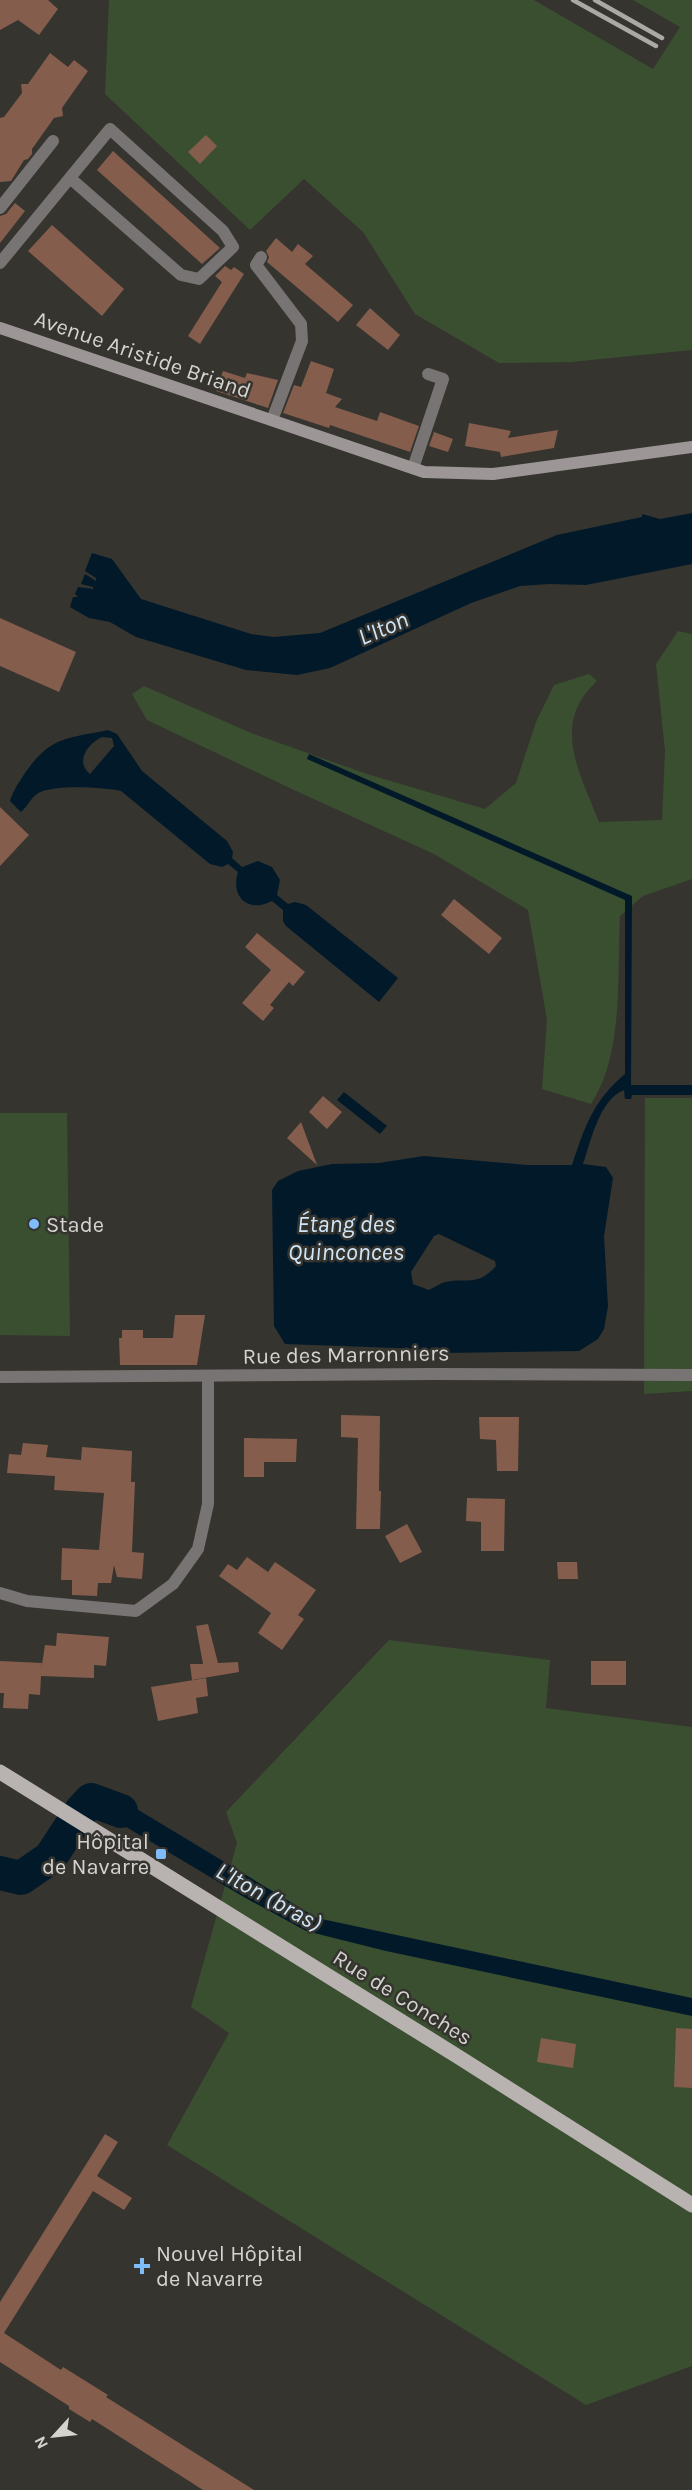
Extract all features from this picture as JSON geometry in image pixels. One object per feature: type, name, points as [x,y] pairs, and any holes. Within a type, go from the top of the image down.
[{"type":"main road","name":"Avenue Aristide Briand","points":[[0,328],[424,472],[493,474],[692,447]]},
{"type":"main road","name":"Rue de Conches","points":[[0,1772],[692,2205]]},
{"type":"street","points":[[0,263],[110,129],[223,231],[233,247],[199,279],[181,275],[70,178]]},
{"type":"street","points":[[0,208],[53,141]]},
{"type":"street","name":"Avenue Aristide Briand","points":[[261,257],[256,265],[301,324],[300,349],[272,420]]},
{"type":"street","points":[[412,468],[442,379],[428,374]]},
{"type":"street","name":"Rue des Marronniers","points":[[0,1377],[692,1375]]},
{"type":"street","points":[[0,1593],[27,1601],[136,1611],[173,1584],[198,1549],[208,1504],[208,1377]]},
{"type":"green space","points":[[109,0],[534,0],[653,69],[680,27],[633,0],[692,0],[692,350],[571,362],[499,363],[415,314],[363,232],[304,179],[250,230],[105,94]]},
{"type":"green space","points":[[678,631],[692,634],[692,879],[643,896],[620,916],[614,1038],[602,1084],[591,1104],[542,1089],[547,1020],[528,910],[434,854],[147,720],[132,694],[144,686],[251,733],[367,774],[485,809],[516,783],[536,722],[554,685],[589,674],[597,681],[583,697],[575,714],[572,732],[573,749],[599,822],[662,820],[665,751],[656,664]]},
{"type":"green space","points":[[645,1098],[692,1098],[692,1391],[644,1394]]},
{"type":"green space","name":"Stade","points":[[0,1113],[67,1113],[70,1336],[0,1335]]},
{"type":"green space","points":[[389,1640],[550,1660],[546,1708],[692,1727],[692,2366],[586,2405],[167,2145],[229,2033],[191,2007],[237,1843],[226,1812]]},
{"type":"water","name":"L'Iton","points":[[692,513],[692,564],[586,585],[520,586],[471,603],[330,668],[297,675],[246,670],[136,637],[110,622],[89,618],[70,607],[73,597],[78,597],[75,594],[78,587],[93,589],[93,587],[81,584],[85,574],[96,581],[96,578],[85,571],[92,553],[112,559],[141,599],[251,634],[274,637],[320,633],[557,535],[642,517],[642,514],[660,519]]},
{"type":"water","points":[[108,730],[117,734],[142,771],[227,841],[233,852],[232,858],[242,867],[258,861],[272,867],[280,880],[277,895],[288,904],[295,902],[306,905],[398,978],[379,1002],[286,926],[283,921],[283,910],[272,901],[256,905],[243,901],[237,889],[238,872],[228,864],[222,867],[210,864],[121,791],[103,788],[53,789],[37,794],[21,812],[10,801],[23,776],[50,746],[69,738]],"holes":[[[102,737],[112,738],[114,746],[90,774],[83,764],[88,749]]]},
{"type":"water","name":"Étang des Quinconces","points":[[309,754],[632,896],[631,1085],[692,1085],[692,1095],[632,1095],[631,1099],[625,1099],[624,1090],[608,1103],[597,1122],[583,1164],[606,1167],[613,1178],[604,1236],[608,1306],[604,1329],[598,1339],[579,1351],[446,1353],[423,1349],[285,1344],[274,1326],[272,1190],[278,1181],[298,1171],[332,1164],[379,1163],[424,1156],[527,1165],[572,1165],[591,1115],[605,1094],[625,1074],[625,900],[307,759]],"holes":[[[439,1234],[495,1261],[496,1266],[476,1280],[450,1281],[429,1290],[413,1284],[411,1272],[434,1236]]]},
{"type":"water","points":[[344,1092],[387,1126],[380,1134],[337,1100]]},
{"type":"water","points":[[102,1788],[317,1918],[692,1998],[692,2016],[386,1951],[306,1931],[242,1896],[96,1809],[89,1816],[74,1807],[80,1794]]},
{"type":"water","points":[[57,1830],[72,1840],[63,1856],[29,1884],[0,1884],[0,1865],[28,1862],[40,1853]]},
{"type":"building","points":[[0,0],[48,0],[58,9],[39,35],[18,20],[0,30]]},
{"type":"building","points":[[50,53],[68,67],[74,60],[88,71],[62,108],[63,116],[54,118],[32,149],[32,154],[24,160],[11,181],[0,182],[0,118],[4,117],[22,93],[21,84],[28,84]]},
{"type":"building","points":[[206,135],[217,146],[200,164],[188,152]]},
{"type":"building","points":[[113,151],[220,248],[202,264],[97,170]]},
{"type":"building","points":[[15,203],[25,211],[0,243],[0,216],[6,214]]},
{"type":"building","points":[[52,225],[124,289],[102,316],[28,251]]},
{"type":"building","points":[[276,238],[292,252],[298,244],[313,256],[305,264],[353,305],[338,322],[267,262],[269,257],[266,251]]},
{"type":"building","points":[[225,266],[231,270],[234,267],[244,274],[200,344],[188,336],[222,282],[215,276]]},
{"type":"building","points":[[370,308],[400,335],[388,350],[356,325]]},
{"type":"building","points":[[311,361],[334,369],[326,393],[342,399],[335,407],[377,421],[380,412],[419,426],[410,452],[330,425],[329,428],[283,413],[294,385],[301,387]]},
{"type":"building","points":[[223,371],[245,378],[247,373],[278,380],[268,408],[216,391]]},
{"type":"building","points":[[469,423],[511,431],[508,438],[558,430],[554,448],[501,457],[500,452],[465,446]]},
{"type":"building","points":[[434,432],[453,439],[448,452],[429,446]]},
{"type":"building","points":[[0,618],[76,652],[59,692],[0,666]]},
{"type":"building","points":[[0,807],[29,835],[0,866]]},
{"type":"building","points":[[454,899],[502,938],[489,954],[441,915]]},
{"type":"building","points":[[257,933],[305,972],[293,986],[289,982],[270,1005],[274,1008],[263,1021],[242,1003],[271,970],[245,947]]},
{"type":"building","points":[[323,1096],[342,1112],[327,1129],[309,1112]]},
{"type":"building","points":[[301,1122],[317,1165],[287,1138]]},
{"type":"building","points":[[175,1315],[205,1315],[197,1365],[120,1365],[119,1338],[122,1338],[122,1330],[143,1330],[143,1338],[173,1338]]},
{"type":"building","points":[[341,1415],[380,1416],[380,1529],[356,1529],[358,1438],[341,1437]]},
{"type":"building","points":[[479,1417],[519,1417],[518,1471],[497,1471],[496,1440],[480,1439]]},
{"type":"building","points":[[244,1438],[297,1439],[296,1462],[264,1462],[264,1477],[244,1477]]},
{"type":"building","points":[[23,1443],[48,1445],[46,1457],[81,1460],[82,1447],[132,1451],[131,1482],[135,1482],[132,1552],[144,1553],[142,1579],[117,1577],[114,1565],[111,1583],[98,1583],[97,1596],[72,1595],[72,1580],[61,1580],[62,1548],[99,1550],[104,1493],[54,1490],[55,1476],[7,1473],[9,1454],[21,1455]]},
{"type":"building","points":[[467,1498],[505,1499],[504,1551],[481,1551],[481,1522],[466,1521]]},
{"type":"building","points":[[407,1524],[422,1552],[400,1563],[385,1536]]},
{"type":"building","points":[[247,1557],[268,1572],[275,1562],[316,1590],[298,1615],[304,1619],[282,1650],[258,1633],[271,1613],[219,1576],[228,1564],[237,1570]]},
{"type":"building","points":[[557,1562],[577,1562],[578,1579],[558,1579]]},
{"type":"building","points":[[208,1624],[218,1663],[238,1662],[239,1672],[192,1680],[190,1664],[203,1664],[196,1626]]},
{"type":"building","points":[[57,1633],[109,1637],[106,1666],[94,1665],[94,1678],[41,1676],[40,1695],[29,1694],[28,1709],[3,1708],[4,1693],[0,1693],[0,1661],[42,1663],[41,1671],[45,1645],[56,1646]]},
{"type":"building","points":[[591,1661],[626,1661],[626,1685],[591,1685]]},
{"type":"building","points":[[206,1678],[208,1696],[196,1698],[198,1713],[158,1721],[151,1687]]},
{"type":"building","points":[[676,2028],[692,2029],[692,2088],[674,2087]]},
{"type":"building","points":[[541,2038],[576,2044],[573,2068],[537,2062]]},
{"type":"building","points":[[105,2134],[118,2142],[97,2176],[132,2198],[124,2210],[93,2191],[4,2333],[61,2370],[63,2367],[108,2395],[106,2397],[254,2490],[203,2490],[92,2419],[90,2422],[69,2409],[69,2406],[0,2362],[0,2302]]},
{"type":"waterway","name":"L'Iton (bras)","points":[[0,1873],[21,1878],[50,1858],[81,1811],[91,1800],[121,1811]]},
{"type":"railway","points":[[573,0],[656,46]]},
{"type":"railway","points":[[595,0],[662,38]]},
{"type":"place","name":"Stade","points":[[34,1224]]},
{"type":"place","name":"Hôpital de Navarre","points":[[161,1854]]},
{"type":"place","name":"Nouvel Hôpital de Navarre","points":[[142,2266]]}]
